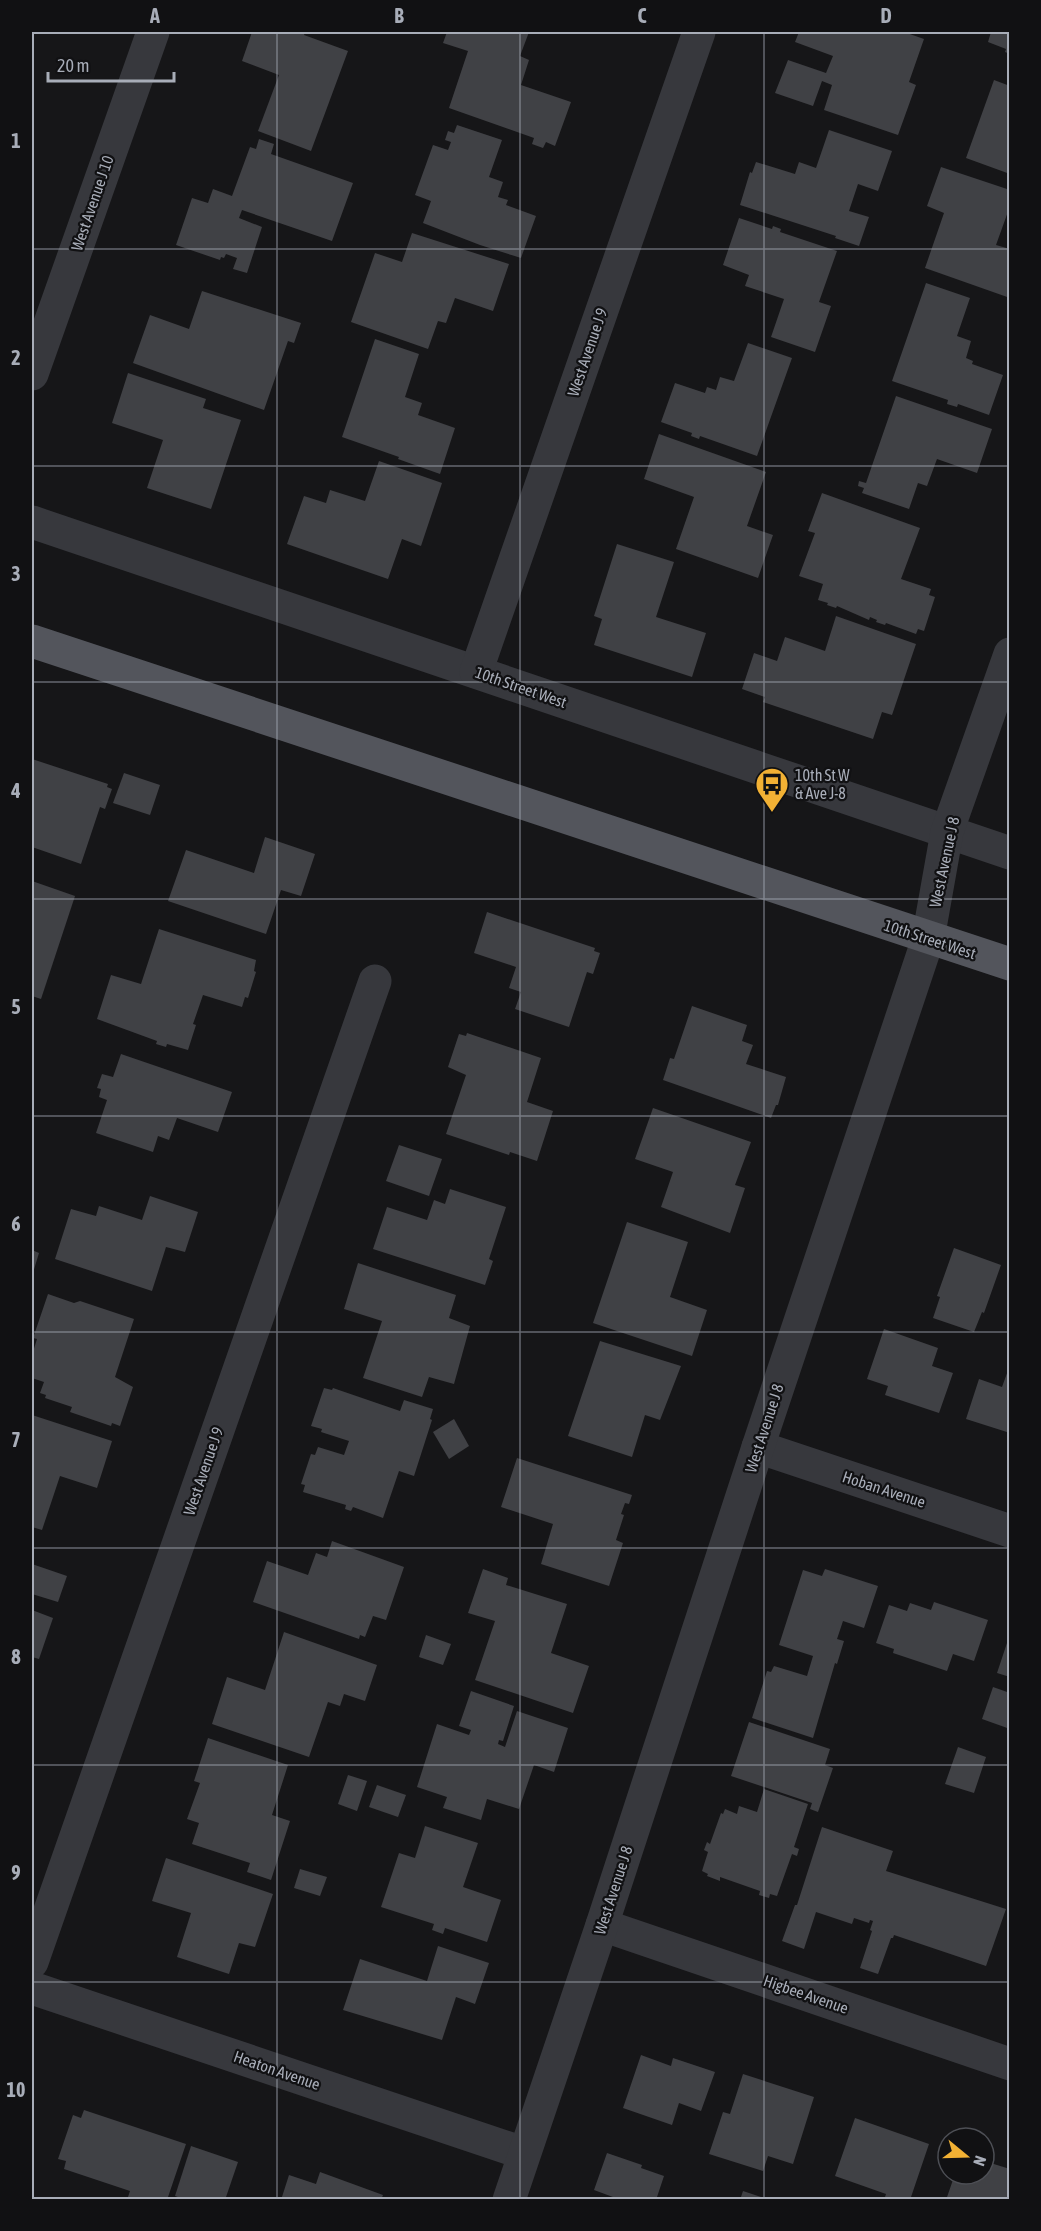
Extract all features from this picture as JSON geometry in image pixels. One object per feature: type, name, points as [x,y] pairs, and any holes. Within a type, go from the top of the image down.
[{"type":"main road","name":"10th Street West","points":[[32,641],[928,939],[1010,964]]},
{"type":"street","name":"West Avenue J 10","points":[[32,374],[153,32]]},
{"type":"street","name":"West Avenue J 9","points":[[476,672],[699,32]]},
{"type":"street","name":"10th Street West","points":[[32,522],[1010,853]]},
{"type":"street","name":"West Avenue J 8","points":[[509,2199],[928,939],[947,832],[1010,654]]},
{"type":"street","name":"West Avenue J 9","points":[[32,1962],[375,981]]},
{"type":"street","name":"Hoban Avenue","points":[[758,1447],[1010,1531]]},
{"type":"street","name":"Higbee Avenue","points":[[602,1925],[1010,2064]]},
{"type":"street","name":"Heaton Avenue","points":[[32,1988],[523,2153]]},
{"type":"building","points":[[252,32],[305,32],[304,35],[348,51],[311,151],[258,131],[279,75],[242,61]]},
{"type":"building","points":[[447,32],[529,32],[520,56],[529,60],[521,85],[571,102],[555,146],[546,142],[543,148],[532,144],[534,138],[449,108],[468,51],[443,43]]},
{"type":"building","points":[[799,32],[904,32],[924,39],[909,82],[916,85],[898,135],[824,110],[832,85],[822,81],[813,106],[775,93],[788,60],[826,73],[833,56],[795,42]]},
{"type":"building","points":[[991,32],[1010,32],[1010,54],[1005,52],[1006,49],[988,42]]},
{"type":"building","points":[[994,80],[1010,86],[1010,174],[966,158]]},
{"type":"building","points":[[457,125],[502,140],[489,177],[503,182],[498,197],[508,200],[506,205],[536,216],[521,258],[423,223],[431,201],[415,195],[433,145],[448,150],[451,142],[445,140],[448,131],[454,133]]},
{"type":"building","points":[[829,130],[892,151],[878,191],[858,184],[849,211],[869,217],[859,246],[835,238],[836,236],[740,205],[750,172],[752,173],[756,162],[795,174],[799,162],[816,168]]},
{"type":"building","points":[[259,139],[274,144],[271,154],[353,183],[332,241],[242,210],[239,218],[262,227],[247,273],[233,269],[237,258],[226,254],[220,260],[176,245],[192,198],[208,203],[213,189],[232,196],[250,147],[256,149]]},
{"type":"building","points":[[941,167],[1010,190],[1010,206],[996,245],[1010,249],[1010,298],[925,268],[944,213],[927,206]]},
{"type":"building","points":[[739,218],[772,229],[773,226],[781,229],[780,232],[837,251],[819,302],[831,306],[815,352],[771,337],[784,299],[745,286],[749,275],[723,265]]},
{"type":"building","points":[[412,233],[509,264],[493,311],[455,298],[446,323],[438,321],[428,349],[351,322],[375,253],[402,262]]},
{"type":"building","points":[[926,283],[970,298],[957,336],[971,341],[966,358],[973,361],[972,364],[1003,375],[989,415],[958,404],[957,407],[947,404],[948,400],[892,381]]},
{"type":"building","points":[[202,291],[301,323],[294,343],[288,341],[264,410],[133,363],[150,315],[189,329]]},
{"type":"building","points":[[375,339],[419,354],[405,397],[422,403],[418,415],[455,428],[440,474],[342,437]]},
{"type":"building","points":[[748,343],[792,358],[757,456],[700,436],[699,439],[691,436],[692,433],[661,422],[675,383],[705,393],[707,387],[716,390],[720,377],[734,381]]},
{"type":"building","points":[[128,373],[206,399],[203,408],[241,420],[211,509],[147,488],[163,440],[112,423]]},
{"type":"building","points":[[896,396],[992,429],[977,473],[937,459],[927,486],[918,483],[909,509],[862,493],[864,488],[858,486],[859,481],[866,483]]},
{"type":"building","points":[[659,434],[766,472],[747,526],[773,535],[758,578],[676,549],[694,497],[644,479]]},
{"type":"building","points":[[379,461],[442,483],[421,546],[402,539],[388,579],[287,544],[304,496],[326,503],[330,490],[365,501]]},
{"type":"building","points":[[822,493],[920,528],[901,579],[931,589],[929,595],[935,597],[924,631],[918,629],[916,634],[886,623],[885,625],[876,622],[877,620],[870,617],[869,620],[837,606],[836,608],[827,605],[828,603],[818,600],[823,584],[799,576],[815,533],[808,531]]},
{"type":"building","points":[[617,544],[674,562],[656,617],[706,633],[692,677],[594,645],[602,619],[594,616]]},
{"type":"building","points":[[836,616],[916,644],[892,715],[882,712],[873,739],[763,702],[765,697],[742,689],[754,653],[777,661],[785,637],[825,651]]},
{"type":"building","points":[[32,759],[108,784],[107,787],[112,789],[105,809],[100,807],[81,864],[32,847]]},
{"type":"building","points":[[124,773],[160,785],[150,815],[113,803]]},
{"type":"building","points":[[265,837],[315,854],[301,896],[281,890],[266,934],[168,901],[186,850],[254,873]]},
{"type":"building","points":[[32,881],[75,896],[41,999],[32,996]]},
{"type":"building","points":[[487,912],[595,948],[594,951],[600,953],[593,974],[587,972],[569,1027],[515,1009],[521,992],[509,988],[516,967],[474,953]]},
{"type":"building","points":[[159,929],[256,960],[254,971],[256,972],[248,998],[245,997],[242,1007],[203,995],[193,1024],[196,1025],[188,1050],[167,1044],[166,1047],[156,1044],[157,1041],[97,1019],[111,975],[141,984]]},
{"type":"building","points":[[692,1006],[747,1025],[742,1041],[753,1045],[746,1064],[786,1077],[778,1105],[771,1118],[663,1080],[670,1058],[674,1059]]},
{"type":"building","points":[[467,1033],[541,1058],[527,1102],[553,1111],[537,1161],[510,1152],[509,1155],[446,1134],[466,1075],[448,1067],[459,1034],[466,1036]]},
{"type":"building","points":[[121,1054],[232,1092],[218,1132],[177,1118],[169,1140],[158,1136],[153,1152],[96,1133],[107,1100],[99,1097],[101,1089],[97,1088],[102,1074],[113,1077]]},
{"type":"building","points":[[653,1108],[751,1142],[735,1185],[745,1188],[730,1233],[661,1207],[673,1172],[635,1159]]},
{"type":"building","points":[[399,1145],[442,1159],[429,1196],[386,1181]]},
{"type":"building","points":[[450,1189],[506,1207],[489,1259],[493,1261],[485,1285],[373,1249],[387,1207],[427,1220],[434,1200],[445,1204]]},
{"type":"building","points":[[150,1196],[198,1212],[185,1252],[166,1247],[152,1291],[55,1259],[71,1209],[96,1216],[99,1206],[142,1220]]},
{"type":"building","points":[[627,1222],[688,1242],[670,1297],[707,1310],[692,1356],[593,1323]]},
{"type":"building","points":[[954,1248],[1001,1265],[984,1313],[982,1312],[974,1332],[933,1318],[940,1297],[937,1296]]},
{"type":"building","points":[[32,1250],[39,1253],[32,1276]]},
{"type":"building","points":[[358,1263],[456,1295],[449,1318],[470,1326],[454,1384],[429,1377],[422,1397],[363,1378],[382,1321],[344,1309]]},
{"type":"building","points":[[48,1294],[74,1303],[80,1301],[134,1319],[115,1377],[133,1387],[120,1426],[112,1423],[111,1426],[70,1412],[72,1407],[45,1398],[46,1395],[40,1393],[44,1382],[32,1378],[32,1355],[37,1339],[33,1338]]},
{"type":"building","points":[[884,1329],[938,1348],[932,1366],[953,1373],[939,1413],[885,1395],[888,1386],[867,1379]]},
{"type":"building","points":[[600,1341],[681,1366],[660,1420],[645,1415],[632,1457],[568,1436]]},
{"type":"building","points":[[1010,1365],[1010,1433],[966,1419],[979,1379],[1002,1387]]},
{"type":"building","points":[[324,1388],[332,1390],[333,1388],[400,1411],[404,1400],[433,1409],[430,1419],[432,1420],[414,1476],[399,1471],[383,1518],[353,1507],[351,1511],[345,1509],[346,1505],[303,1492],[305,1485],[301,1484],[311,1454],[315,1455],[318,1447],[344,1455],[349,1441],[321,1432],[322,1429],[311,1426]]},
{"type":"building","points":[[32,1415],[112,1441],[97,1488],[60,1476],[42,1530],[32,1527]]},
{"type":"building","points":[[454,1419],[469,1446],[449,1459],[433,1432]]},
{"type":"building","points":[[517,1458],[632,1495],[629,1504],[625,1503],[621,1514],[624,1515],[616,1540],[623,1543],[609,1586],[541,1564],[553,1524],[501,1507]]},
{"type":"building","points":[[332,1541],[404,1567],[386,1620],[373,1616],[365,1637],[360,1635],[359,1639],[253,1602],[267,1561],[308,1575],[316,1553],[327,1557]]},
{"type":"building","points":[[32,1564],[67,1576],[58,1602],[32,1594]]},
{"type":"building","points":[[483,1569],[508,1578],[506,1585],[567,1604],[551,1653],[589,1666],[573,1713],[475,1680],[495,1621],[468,1613]]},
{"type":"building","points":[[825,1569],[878,1586],[864,1628],[843,1621],[837,1639],[844,1641],[837,1664],[835,1663],[813,1738],[752,1718],[767,1671],[771,1672],[774,1666],[807,1676],[813,1656],[779,1645],[803,1570],[822,1576]]},
{"type":"building","points":[[934,1602],[988,1620],[974,1661],[953,1654],[947,1671],[893,1653],[894,1649],[876,1643],[889,1605],[907,1611],[910,1603],[931,1610]]},
{"type":"building","points":[[32,1610],[53,1618],[39,1659],[32,1657]]},
{"type":"building","points":[[284,1632],[377,1665],[365,1701],[344,1694],[340,1706],[328,1702],[309,1757],[212,1724],[227,1677],[265,1690]]},
{"type":"building","points":[[426,1635],[451,1644],[443,1665],[419,1657]]},
{"type":"building","points":[[1010,1637],[1010,1677],[997,1673]]},
{"type":"building","points":[[993,1687],[1010,1693],[1010,1729],[982,1719]]},
{"type":"building","points":[[471,1691],[514,1706],[503,1741],[499,1740],[498,1744],[505,1747],[517,1711],[568,1728],[554,1772],[534,1765],[519,1809],[487,1799],[481,1820],[443,1808],[447,1797],[417,1787],[437,1724],[469,1735],[471,1730],[459,1726]]},
{"type":"building","points":[[749,1722],[830,1749],[825,1765],[833,1768],[818,1812],[810,1809],[812,1803],[731,1776]]},
{"type":"building","points":[[208,1738],[288,1765],[272,1815],[290,1821],[271,1880],[247,1872],[250,1863],[192,1844],[199,1823],[187,1819],[200,1783],[194,1781]]},
{"type":"building","points":[[958,1747],[986,1757],[974,1793],[945,1784]]},
{"type":"building","points":[[348,1775],[367,1781],[357,1811],[338,1804]]},
{"type":"building","points":[[377,1785],[406,1795],[398,1817],[369,1807]]},
{"type":"building","points":[[764,1789],[808,1804],[794,1847],[799,1849],[797,1856],[792,1854],[777,1896],[770,1894],[769,1898],[759,1895],[760,1891],[720,1877],[720,1881],[707,1876],[708,1874],[702,1871],[708,1852],[704,1850],[707,1842],[710,1844],[721,1813],[723,1814],[725,1809],[737,1814],[739,1806],[757,1812]]},
{"type":"building","points":[[425,1826],[478,1843],[463,1887],[501,1900],[487,1942],[445,1928],[443,1934],[432,1930],[434,1924],[381,1907],[399,1853],[415,1858]]},
{"type":"building","points":[[822,1827],[893,1851],[886,1871],[1006,1909],[986,1966],[894,1935],[878,1974],[860,1968],[873,1921],[870,1920],[869,1923],[854,1918],[852,1924],[816,1912],[804,1949],[782,1941],[795,1905],[797,1905]]},
{"type":"building","points":[[166,1858],[273,1894],[255,1947],[239,1943],[229,1974],[177,1957],[191,1913],[152,1901]]},
{"type":"building","points":[[300,1869],[327,1877],[320,1896],[294,1888]]},
{"type":"building","points":[[438,1946],[489,1963],[475,2004],[456,1997],[442,2040],[343,2010],[360,1959],[427,1981]]},
{"type":"building","points":[[641,2055],[671,2066],[673,2058],[715,2072],[701,2111],[679,2103],[672,2125],[623,2108]]},
{"type":"building","points":[[743,2074],[814,2097],[793,2164],[768,2156],[763,2171],[709,2154],[723,2112],[730,2114]]},
{"type":"building","points":[[84,2110],[186,2144],[167,2200],[127,2200],[130,2191],[64,2169],[66,2161],[58,2159],[73,2115],[81,2118]]},
{"type":"building","points":[[855,2118],[929,2144],[910,2200],[884,2200],[886,2194],[835,2176]]},
{"type":"building","points":[[191,2146],[238,2162],[225,2200],[186,2200],[175,2196]]},
{"type":"building","points":[[607,2153],[642,2165],[641,2168],[664,2176],[656,2200],[621,2200],[594,2190]]},
{"type":"building","points":[[996,2165],[1010,2169],[1010,2200],[946,2200],[951,2186],[996,2186]]},
{"type":"building","points":[[320,2172],[383,2195],[381,2200],[281,2200],[289,2175],[316,2184]]},
{"type":"building","points":[[743,2191],[767,2199],[767,2200],[740,2200]]},
{"type":"place","name":"10th St W & Ave J-8","points":[[772,813]]}]
